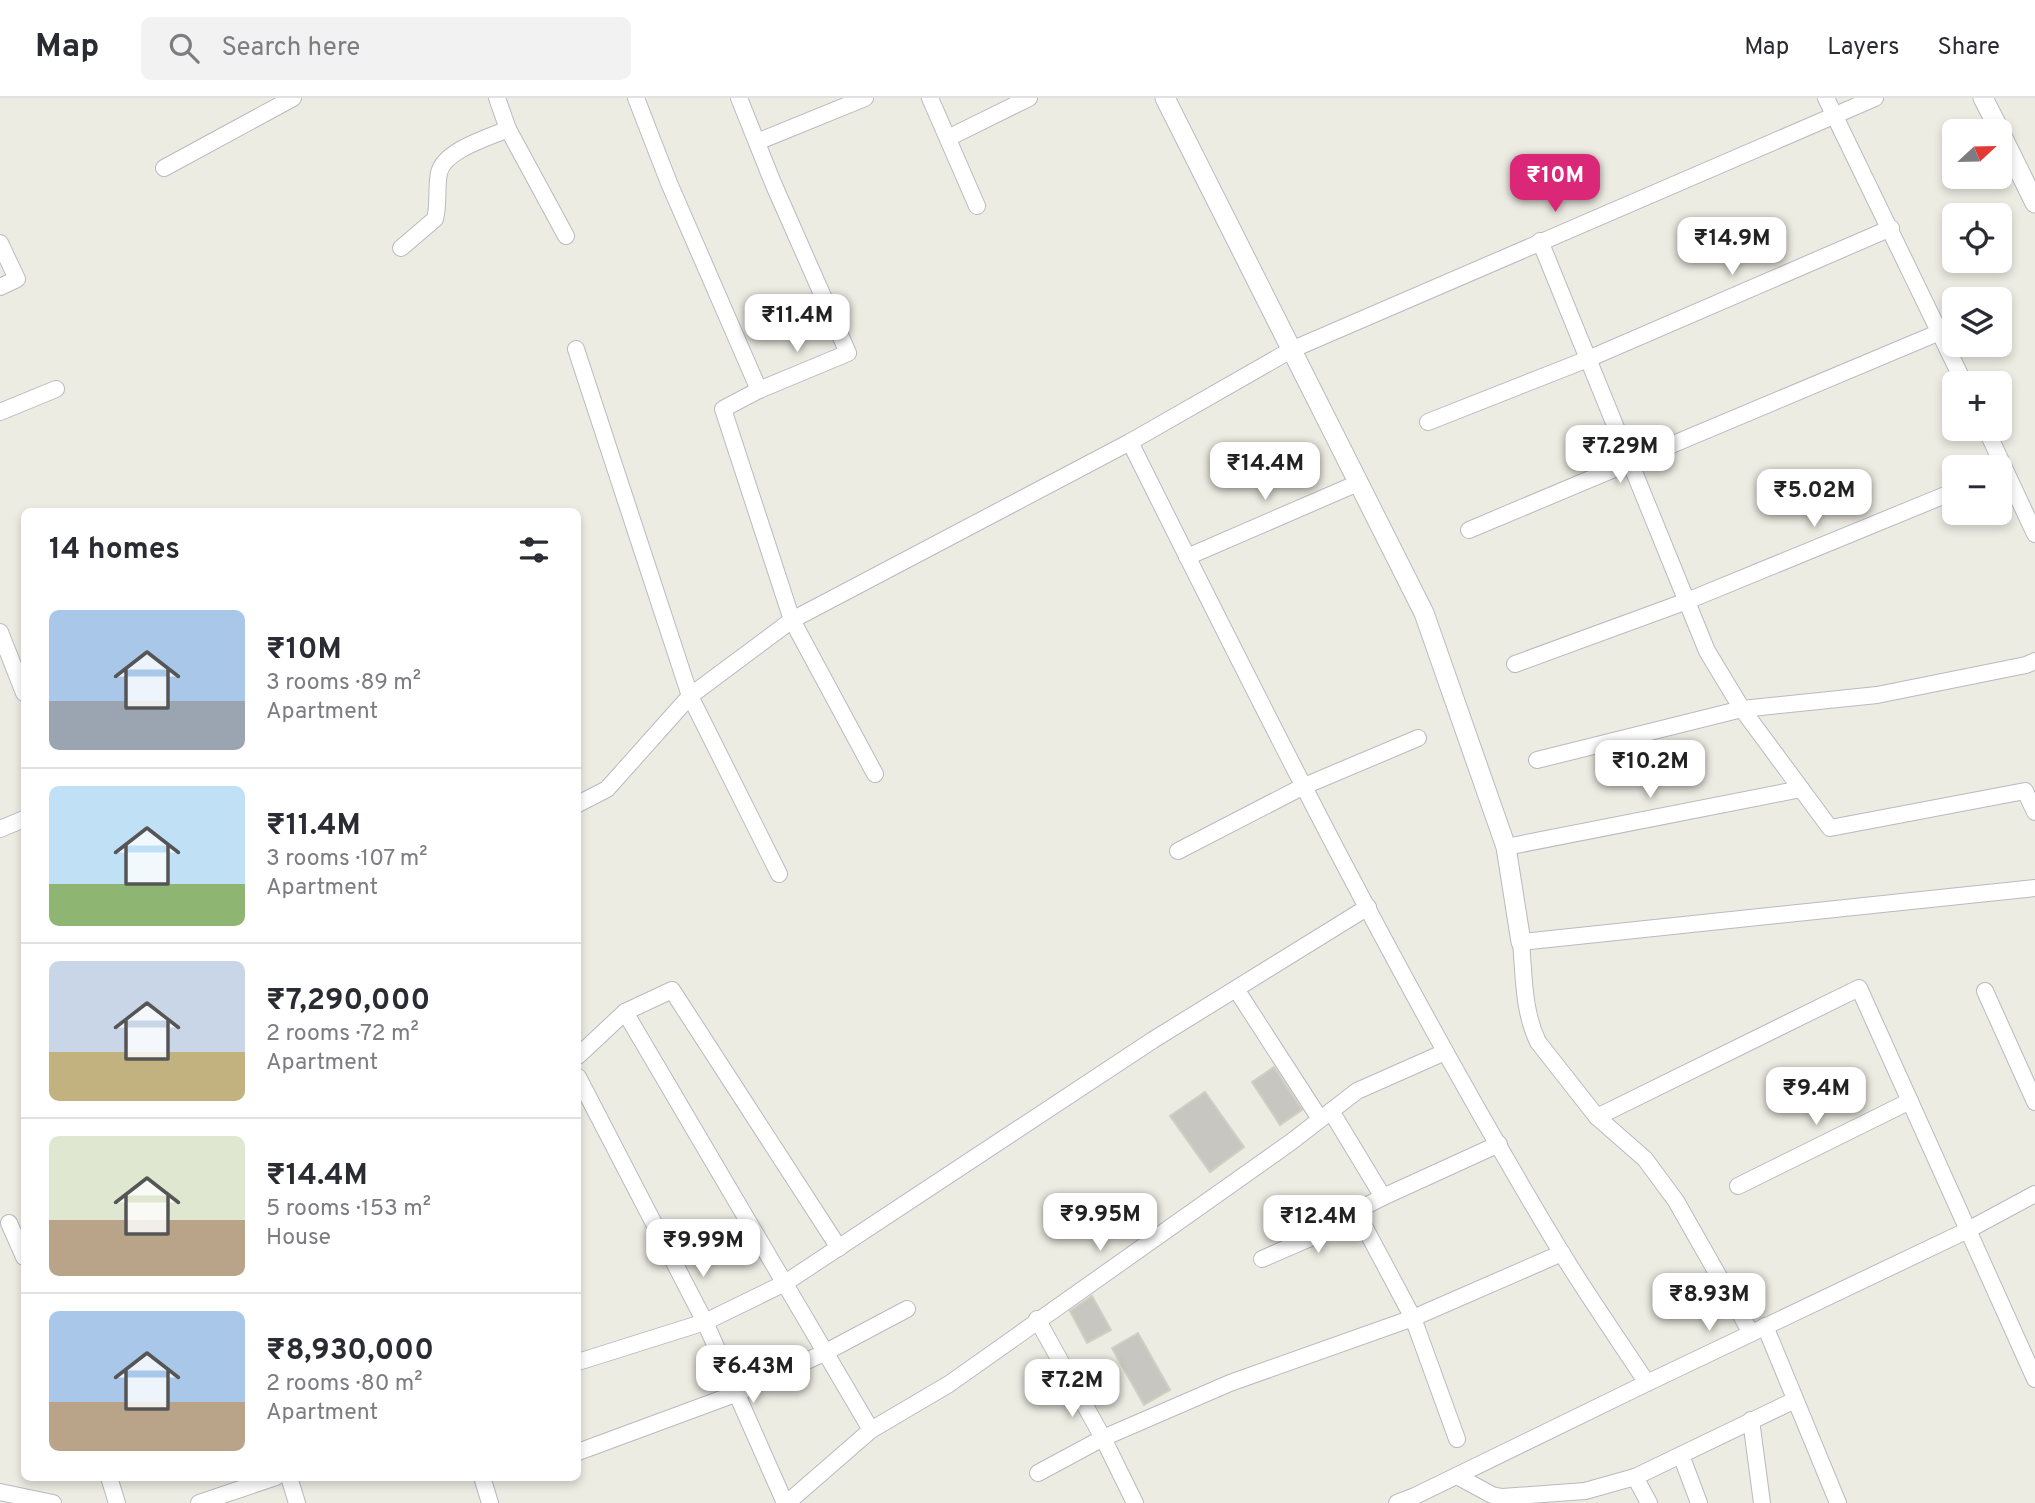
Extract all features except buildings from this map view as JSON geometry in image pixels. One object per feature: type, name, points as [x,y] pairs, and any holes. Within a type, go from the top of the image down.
[{"type":"street","points":[[164,169],[293,98]]},
{"type":"street","points":[[497,98],[508,130],[566,236]]},
{"type":"street","points":[[636,98],[669,183],[759,390]]},
{"type":"street","points":[[739,98],[848,353],[759,390],[723,409],[792,621],[874,774]]},
{"type":"street","points":[[757,142],[865,98]]},
{"type":"street","points":[[930,98],[977,206]]},
{"type":"street","points":[[948,138],[1029,98]]},
{"type":"street","points":[[1165,98],[1424,613],[1507,847],[1521,942],[1525,1000],[1533,1031],[1544,1051],[1597,1117],[1645,1159],[1676,1201],[1758,1330],[1794,1400],[1838,1503]]},
{"type":"street","points":[[1826,98],[1958,371]]},
{"type":"street","points":[[581,802],[607,789],[690,696],[792,621],[1130,442],[1291,350],[1875,98]]},
{"type":"street","points":[[1983,98],[1994,119]]},
{"type":"street","points":[[401,248],[435,219],[439,172],[445,160],[508,130]]},
{"type":"street","points":[[2012,157],[2035,204]]},
{"type":"street","points":[[1428,422],[1588,359],[1891,228]]},
{"type":"street","points":[[1540,241],[1707,651],[1742,709],[1830,828],[2025,792],[2035,813]]},
{"type":"street","points":[[0,243],[17,279],[0,286]]},
{"type":"street","points":[[1469,530],[1940,332]]},
{"type":"street","points":[[576,349],[690,696],[779,874]]},
{"type":"street","points":[[0,412],[56,389]]},
{"type":"street","points":[[1130,442],[1302,787],[1446,1052],[1562,1253],[1647,1382]]},
{"type":"street","points":[[1187,557],[1358,483]]},
{"type":"street","points":[[2012,489],[2035,534]]},
{"type":"street","points":[[1515,664],[1687,601],[1942,496]]},
{"type":"street","points":[[0,632],[21,685]]},
{"type":"street","points":[[1537,760],[1742,709],[1877,695],[2035,661]]},
{"type":"street","points":[[1178,851],[1302,787],[1418,738]]},
{"type":"street","points":[[1507,847],[1801,789]]},
{"type":"street","points":[[0,829],[21,820]]},
{"type":"street","points":[[1521,942],[2035,888]]},
{"type":"street","points":[[581,1361],[705,1322],[785,1283],[1153,1040],[1368,907]]},
{"type":"street","points":[[1597,1117],[1860,988],[1968,1230],[2029,1347],[2035,1379]]},
{"type":"street","points":[[1236,989],[1383,1197]]},
{"type":"street","points":[[581,1053],[625,1012],[672,990],[839,1248]]},
{"type":"street","points":[[1985,990],[2035,1101]]},
{"type":"street","points":[[625,1012],[871,1430]]},
{"type":"street","points":[[581,1082],[705,1322],[786,1503],[871,1430],[949,1384],[1357,1091],[1446,1052]]},
{"type":"street","points":[[1738,1186],[1910,1101]]},
{"type":"street","points":[[1457,1439],[1413,1318],[1356,1210],[1499,1144]]},
{"type":"street","points":[[1397,1503],[1416,1500],[1457,1476],[1647,1382],[1968,1230],[2035,1194]]},
{"type":"street","points":[[1262,1259],[1359,1217]]},
{"type":"street","points":[[11,1222],[21,1249]]},
{"type":"street","points":[[1038,1472],[1103,1437],[1230,1383],[1413,1318],[1562,1253]]},
{"type":"street","points":[[581,1451],[735,1394],[826,1352],[907,1309]]},
{"type":"street","points":[[1037,1320],[1103,1437],[1135,1503]]},
{"type":"street","points":[[1457,1476],[1502,1497],[1588,1497],[1794,1400]]},
{"type":"street","points":[[1751,1420],[1762,1503]]},
{"type":"street","points":[[1681,1455],[1699,1503]]},
{"type":"street","points":[[1635,1477],[1649,1503]]},
{"type":"street","points":[[1824,1503],[1828,1480]]},
{"type":"street","points":[[110,1481],[117,1503]]},
{"type":"street","points":[[199,1503],[264,1481]]},
{"type":"street","points":[[290,1481],[297,1503]]},
{"type":"street","points":[[483,1481],[490,1503]]},
{"type":"street","points":[[0,1492],[53,1503]]}]
